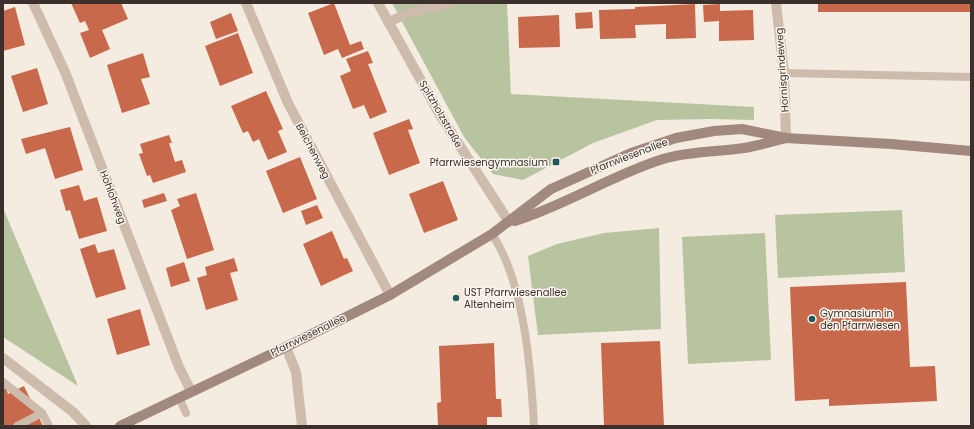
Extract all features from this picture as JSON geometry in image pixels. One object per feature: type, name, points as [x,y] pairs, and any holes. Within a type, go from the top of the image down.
[{"type":"main road","name":"Pfarrwiesenallee","points":[[120,426],[286,347],[390,295],[492,234],[538,198],[563,183],[631,153],[676,138],[714,131],[742,129],[786,138],[891,144],[971,152]]},
{"type":"main road","name":"Pfarrwiesenallee","points":[[509,222],[532,215],[630,171],[664,159],[700,152],[744,148],[786,138]]},
{"type":"street","name":"Hohlohweg","points":[[33,3],[65,72],[176,360],[191,391]]},
{"type":"street","name":"Belchenweg","points":[[246,3],[288,104],[390,295]]},
{"type":"street","name":"Spitzholzstraße","points":[[378,3],[440,115],[509,222]]},
{"type":"street","points":[[388,22],[412,12],[450,3]]},
{"type":"street","name":"Hornisgrindeweg","points":[[776,3],[784,72],[786,138]]},
{"type":"street","points":[[286,347],[296,372],[302,426]]},
{"type":"street","points":[[3,358],[73,412],[86,426]]},
{"type":"lane","points":[[784,72],[971,77]]},
{"type":"lane","points":[[492,234],[503,255],[524,326],[534,426]]},
{"type":"lane","points":[[3,382],[42,413],[49,426]]},
{"type":"lane","points":[[179,397],[186,413]]},
{"type":"lane","points":[[17,426],[42,413]]},
{"type":"green space","points":[[392,3],[507,3],[511,94],[754,107],[754,120],[657,120],[593,143],[523,180],[493,174],[464,137]]},
{"type":"green space","points":[[3,208],[78,386],[3,337]]},
{"type":"green space","points":[[902,210],[905,272],[778,278],[775,215]]},
{"type":"green space","points":[[659,228],[661,329],[538,335],[528,256],[557,244],[604,233]]},
{"type":"green space","points":[[765,233],[771,360],[688,364],[682,237]]},
{"type":"building","points":[[71,3],[121,3],[128,19],[102,30],[110,49],[90,58],[80,33],[89,30],[85,21],[80,23]]},
{"type":"building","points":[[334,3],[350,45],[361,41],[364,49],[342,58],[338,49],[324,55],[308,13]]},
{"type":"building","points":[[818,3],[971,3],[971,12],[818,12]]},
{"type":"building","points":[[695,4],[696,38],[666,39],[666,24],[635,25],[636,38],[600,39],[599,10],[635,9],[635,7]]},
{"type":"building","points":[[720,4],[720,11],[753,10],[754,40],[719,41],[719,21],[704,22],[703,5]]},
{"type":"building","points":[[15,7],[25,45],[3,51],[3,11]]},
{"type":"building","points":[[592,12],[593,28],[576,29],[575,13]]},
{"type":"building","points":[[231,13],[238,31],[216,39],[210,22]]},
{"type":"building","points":[[559,15],[560,47],[519,48],[518,17]]},
{"type":"building","points":[[238,33],[253,73],[220,86],[205,46]]},
{"type":"building","points":[[368,51],[373,63],[368,64],[387,112],[370,119],[364,105],[353,109],[340,76],[351,71],[346,59]]},
{"type":"building","points":[[143,53],[150,77],[141,79],[150,104],[122,113],[107,65]]},
{"type":"building","points":[[37,68],[48,104],[23,112],[11,76]]},
{"type":"building","points":[[266,91],[283,129],[278,131],[287,152],[268,160],[259,139],[253,142],[248,131],[243,133],[231,106]]},
{"type":"building","points":[[409,119],[413,129],[408,130],[420,163],[389,175],[373,133]]},
{"type":"building","points":[[70,127],[83,170],[55,179],[45,148],[26,154],[21,139]]},
{"type":"building","points":[[169,135],[172,143],[169,143],[175,162],[182,160],[186,172],[153,183],[150,175],[147,176],[139,154],[143,153],[140,144]]},
{"type":"building","points":[[300,157],[317,199],[283,213],[266,171]]},
{"type":"building","points":[[443,181],[458,220],[424,233],[409,194]]},
{"type":"building","points":[[79,185],[84,201],[97,197],[107,231],[79,239],[70,210],[66,211],[60,190]]},
{"type":"building","points":[[164,193],[167,201],[144,208],[142,200]]},
{"type":"building","points":[[196,193],[214,250],[187,259],[171,210],[180,206],[177,199]]},
{"type":"building","points":[[317,205],[323,218],[306,225],[301,211]]},
{"type":"building","points":[[332,231],[344,259],[347,258],[353,271],[321,286],[303,244]]},
{"type":"building","points":[[95,244],[98,253],[114,249],[126,289],[96,298],[80,249]]},
{"type":"building","points":[[234,258],[238,271],[230,273],[238,300],[206,310],[197,278],[207,275],[205,267]]},
{"type":"building","points":[[184,262],[190,281],[171,287],[166,268]]},
{"type":"building","points":[[906,282],[910,367],[935,366],[937,401],[829,406],[829,399],[795,401],[790,287]]},
{"type":"building","name":"UST Pfarrwiesenallee Altenheim","points":[[458,293],[461,298],[455,303],[451,298]]},
{"type":"building","points":[[140,309],[150,345],[117,355],[107,319]]},
{"type":"building","points":[[660,341],[664,426],[604,426],[601,343]]},
{"type":"building","points":[[494,343],[496,399],[501,399],[502,417],[487,417],[487,426],[438,426],[437,403],[441,402],[439,346]]},
{"type":"building","points":[[24,386],[43,426],[3,426],[3,389],[6,388],[8,394]]},
{"type":"place","name":"Pfarrwiesengymnasium","points":[[556,162]]},
{"type":"place","name":"UST Pfarrwiesenallee Altenheim","points":[[456,298]]},
{"type":"place","name":"Gymnasium in den Pfarrwiesen","points":[[812,319]]}]
